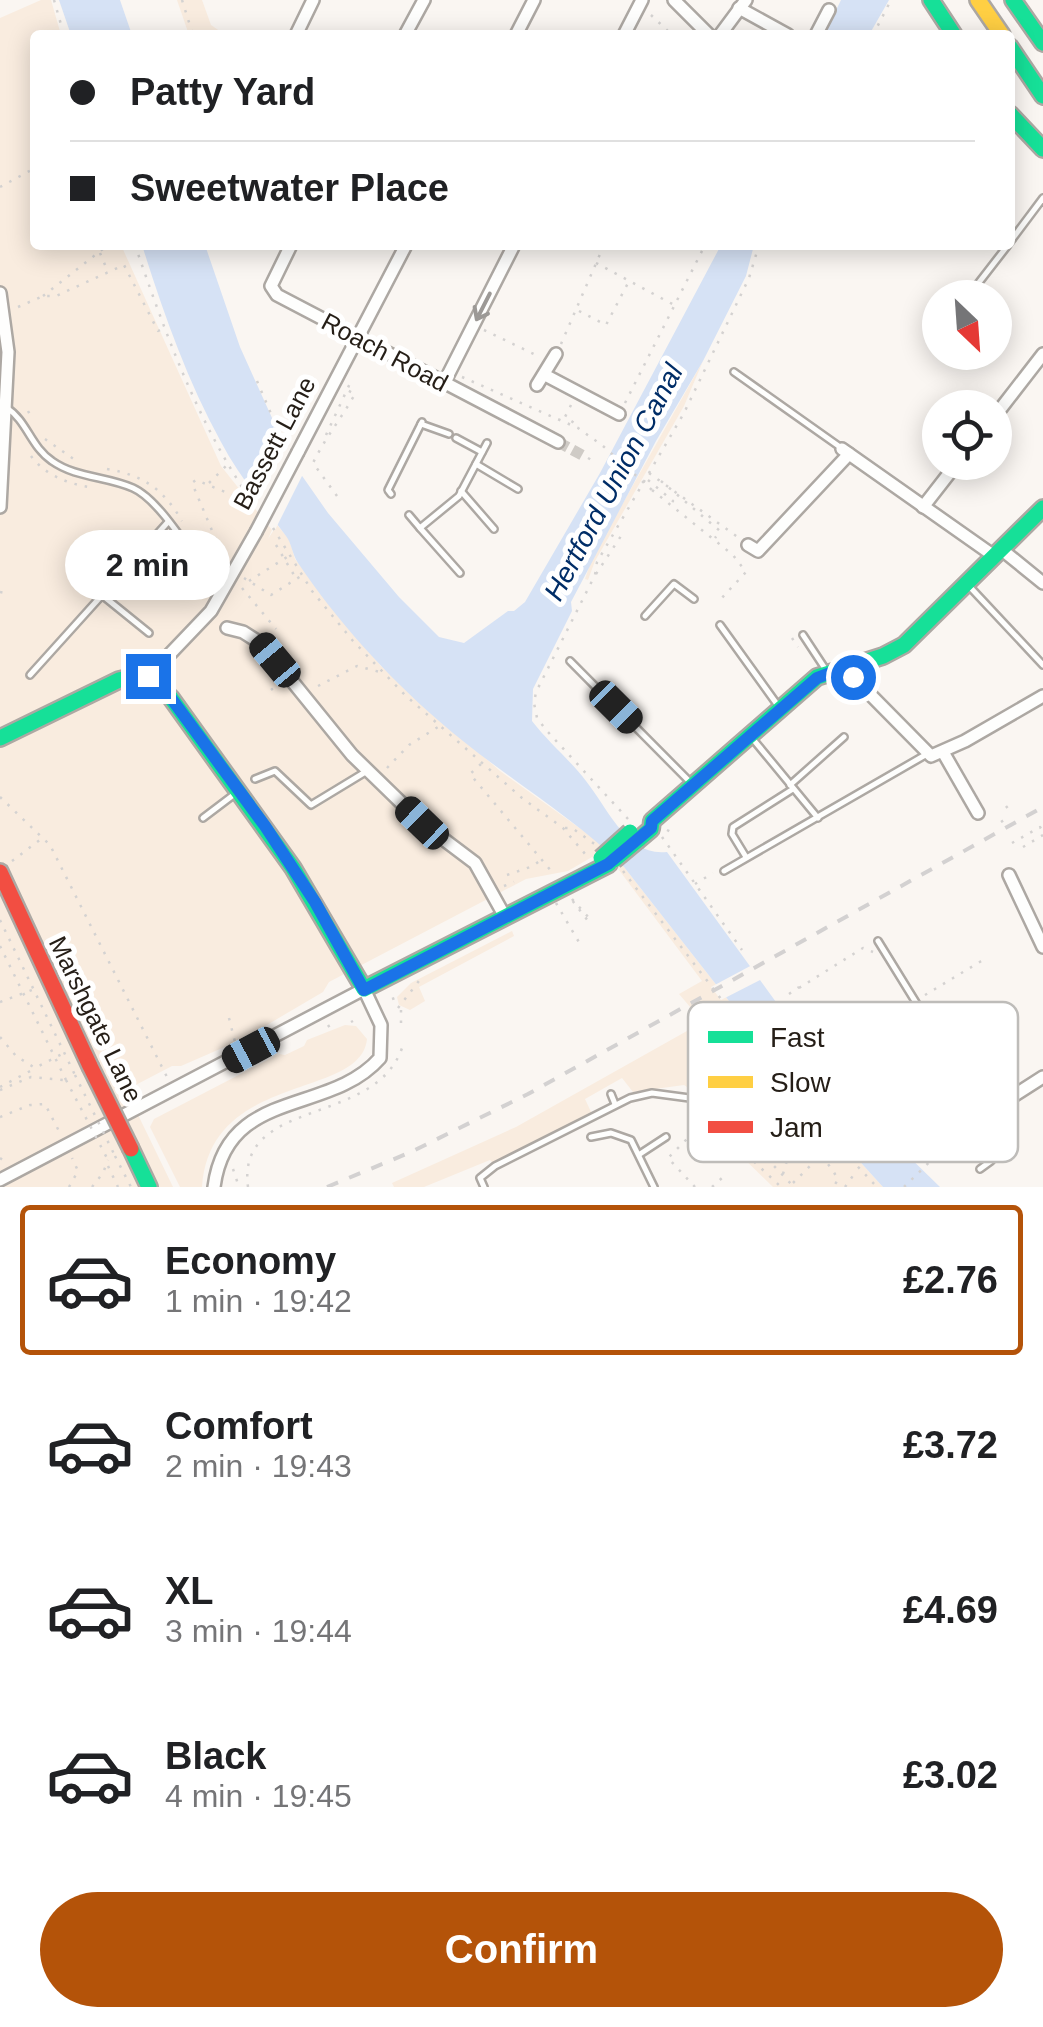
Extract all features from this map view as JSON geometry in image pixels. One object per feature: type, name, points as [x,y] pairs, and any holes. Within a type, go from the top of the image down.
[{"type":"main road","points":[[931,0],[951,30]]},
{"type":"main road","points":[[978,0],[999,30]]},
{"type":"main road","points":[[1013,0],[1043,43]]},
{"type":"main road","points":[[1015,53],[1043,96]]},
{"type":"main road","points":[[1015,119],[1043,149]]},
{"type":"main road","points":[[0,738],[119,680],[133,675],[148,676],[167,693],[315,902],[364,990],[602,860],[643,830],[826,672],[897,650],[1043,508]]},
{"type":"main road","name":"Marshgate Lane","points":[[4,868],[82,1070],[123,1153],[149,1187]]},
{"type":"street","points":[[298,30],[313,0]]},
{"type":"street","points":[[408,30],[424,0]]},
{"type":"street","points":[[519,30],[534,0]]},
{"type":"street","points":[[674,0],[703,30]]},
{"type":"street","points":[[627,30],[641,3]]},
{"type":"street","points":[[724,30],[743,4],[781,30]]},
{"type":"street","points":[[818,30],[828,10]]},
{"type":"street","name":"Roach Road","points":[[288,250],[272,278],[271,286],[277,295],[441,388],[558,442]]},
{"type":"street","name":"Bassett Lane","points":[[148,676],[211,612],[403,250]]},
{"type":"street","points":[[441,388],[511,250]]},
{"type":"street","points":[[0,293],[8,310],[0,507]]},
{"type":"street","points":[[1012,394],[1043,354]]},
{"type":"street","points":[[547,369],[578,392],[619,414]]},
{"type":"street","points":[[748,545],[758,551],[845,452],[923,507],[1043,582]]},
{"type":"street","points":[[923,507],[944,480]]},
{"type":"street","points":[[228,628],[244,632],[262,644],[367,771],[434,833],[472,859],[504,915]]},
{"type":"street","points":[[848,666],[853,677],[931,756],[1041,694]]},
{"type":"street","points":[[943,752],[978,813]]},
{"type":"street","points":[[1009,875],[1043,947]]},
{"type":"street","points":[[0,1180],[364,990],[381,1026],[380,1058],[342,1084],[252,1120],[234,1136],[222,1155],[214,1187]]},
{"type":"street","points":[[1018,1093],[1043,1077]]},
{"type":"lane","points":[[1015,235],[1043,198]]},
{"type":"lane","points":[[981,280],[1004,250]]},
{"type":"lane","points":[[734,372],[845,452]]},
{"type":"lane","points":[[6,408],[18,415],[38,451],[70,471],[137,489],[204,570]]},
{"type":"lane","points":[[392,494],[388,490],[422,423],[449,434]]},
{"type":"lane","points":[[456,438],[482,452]]},
{"type":"lane","points":[[420,528],[461,491],[487,443]]},
{"type":"lane","points":[[476,464],[518,490]]},
{"type":"lane","points":[[461,491],[494,528]]},
{"type":"lane","points":[[409,515],[460,573]]},
{"type":"lane","points":[[30,675],[168,522]]},
{"type":"lane","points":[[645,616],[674,584],[694,598]]},
{"type":"lane","points":[[967,584],[1043,665]]},
{"type":"lane","points":[[102,595],[149,633]]},
{"type":"lane","points":[[720,624],[780,709]]},
{"type":"lane","points":[[803,635],[826,672]]},
{"type":"lane","points":[[570,661],[693,785]]},
{"type":"lane","points":[[750,736],[819,818]]},
{"type":"lane","points":[[746,858],[732,834],[733,828],[792,787],[844,737]]},
{"type":"lane","points":[[724,871],[927,754]]},
{"type":"lane","points":[[255,780],[275,772],[312,805],[367,771]]},
{"type":"lane","points":[[202,818],[238,791]]},
{"type":"lane","points":[[878,941],[915,1002]]},
{"type":"lane","points":[[484,1187],[480,1178],[496,1166],[615,1104],[652,1093],[688,1098]]},
{"type":"lane","points":[[611,1094],[615,1104]]},
{"type":"lane","points":[[591,1137],[620,1134],[631,1140],[654,1187]]},
{"type":"lane","points":[[640,1154],[666,1137]]},
{"type":"lane","points":[[980,1169],[990,1162]]},
{"type":"path","points":[[54,0],[63,30]]},
{"type":"path","points":[[182,0],[191,30]]},
{"type":"path","points":[[876,30],[891,0]]},
{"type":"path","points":[[641,3],[667,30]]},
{"type":"path","points":[[0,187],[30,171]]},
{"type":"path","points":[[8,310],[43,296],[102,250]]},
{"type":"path","points":[[137,250],[209,432],[264,517]]},
{"type":"path","points":[[473,325],[547,369],[578,310],[601,250]]},
{"type":"path","points":[[631,392],[703,250]]},
{"type":"path","points":[[742,950],[695,884],[547,730],[537,718],[534,704],[536,692],[595,575],[597,562],[684,413],[749,278],[757,250]]},
{"type":"path","points":[[99,252],[108,272]]},
{"type":"path","points":[[594,262],[676,306]]},
{"type":"path","points":[[43,296],[56,296],[126,265],[158,331],[166,328]]},
{"type":"path","points":[[578,310],[606,325],[630,281]]},
{"type":"path","points":[[337,496],[313,463],[350,384],[350,375]]},
{"type":"path","points":[[467,377],[578,428],[733,555],[746,572],[720,600]]},
{"type":"path","points":[[257,381],[278,430],[298,428]]},
{"type":"path","points":[[326,437],[334,432],[358,388]]},
{"type":"path","points":[[578,392],[565,416],[580,424],[578,428]]},
{"type":"path","points":[[28,411],[37,426]]},
{"type":"path","points":[[27,435],[22,444],[40,468],[91,488]]},
{"type":"path","points":[[46,439],[84,465]]},
{"type":"path","points":[[588,458],[595,462]]},
{"type":"path","points":[[208,484],[227,465]]},
{"type":"path","points":[[106,468],[141,477],[162,493],[183,521]]},
{"type":"path","points":[[649,473],[748,545]]},
{"type":"path","points":[[646,479],[673,501],[670,505]]},
{"type":"path","points":[[224,558],[192,483],[196,480],[242,498],[247,494]]},
{"type":"path","points":[[656,485],[660,480]]},
{"type":"path","points":[[660,480],[720,531],[713,540]]},
{"type":"path","points":[[656,506],[660,498]]},
{"type":"path","points":[[273,528],[294,576]]},
{"type":"path","points":[[595,575],[621,536]]},
{"type":"path","points":[[276,545],[353,641],[384,672],[482,763],[602,860]]},
{"type":"path","points":[[286,557],[247,580],[271,595],[302,576]]},
{"type":"path","points":[[241,587],[276,630]]},
{"type":"path","points":[[0,592],[6,593]]},
{"type":"path","points":[[318,686],[357,666],[384,672]]},
{"type":"path","points":[[387,768],[409,745],[440,726]]},
{"type":"path","points":[[482,763],[470,774],[543,858],[552,872],[551,881]]},
{"type":"path","points":[[0,797],[50,845],[167,1077]]},
{"type":"path","points":[[1001,822],[1009,817]]},
{"type":"path","points":[[1040,827],[1043,834],[1018,849],[1013,842],[1040,827]]},
{"type":"path","points":[[563,828],[572,828],[602,860],[720,1002]]},
{"type":"path","points":[[669,830],[674,834]]},
{"type":"path","points":[[1016,834],[1023,846]]},
{"type":"path","points":[[4,868],[43,838]]},
{"type":"path","points":[[507,875],[543,858]]},
{"type":"path","points":[[695,884],[717,870],[724,871]]},
{"type":"path","points":[[504,886],[514,882]]},
{"type":"path","points":[[570,896],[585,909],[588,920],[570,896]]},
{"type":"path","points":[[555,902],[580,944]]},
{"type":"path","name":"Marshgate Lane","points":[[0,920],[65,1053],[82,1070],[123,1153],[130,1187]]},
{"type":"path","points":[[0,946],[118,1187]]},
{"type":"path","points":[[789,994],[863,948],[875,953],[883,949]]},
{"type":"path","points":[[915,1002],[983,960]]},
{"type":"path","points":[[401,1023],[400,1009],[426,972]]},
{"type":"path","points":[[0,1002],[33,989]]},
{"type":"path","points":[[228,1018],[236,1044]]},
{"type":"path","points":[[0,1036],[16,1056],[35,1068]]},
{"type":"path","points":[[248,1187],[246,1167],[259,1139],[368,1090],[386,1076],[402,1048]]},
{"type":"path","points":[[0,1088],[65,1053]]},
{"type":"path","points":[[0,1088],[31,1077],[66,1080]]},
{"type":"path","points":[[0,1117],[30,1104],[45,1104],[59,1130]]},
{"type":"path","points":[[688,1139],[668,1158],[696,1187]]},
{"type":"path","points":[[69,1187],[78,1172],[71,1156]]},
{"type":"path","points":[[92,1187],[108,1162]]},
{"type":"path","points":[[755,1162],[781,1187]]},
{"type":"path","points":[[770,1162],[793,1186],[812,1162]]},
{"type":"path","points":[[782,1175],[788,1162]]},
{"type":"path","points":[[823,1162],[837,1175],[833,1187]]},
{"type":"path","points":[[853,1162],[877,1187]]},
{"type":"path","points":[[904,1187],[928,1162]]},
{"type":"path","points":[[233,1168],[240,1187]]},
{"type":"path","points":[[846,1187],[858,1168]]},
{"type":"path","points":[[769,1175],[776,1169]]},
{"type":"path","points":[[712,1187],[722,1178]]},
{"type":"shaded area","points":[[41,0],[51,0],[60,30],[30,30],[30,250],[123,250],[221,466],[272,530],[268,539],[277,525],[289,539],[295,559],[380,665],[500,771],[599,842],[624,867],[730,1002],[688,1004],[679,994],[702,981],[619,870],[592,857],[568,871],[526,879],[329,982],[323,992],[243,1039],[181,1066],[172,1066],[126,1090],[173,1187],[0,1187],[0,18]]},
{"type":"shaded area","points":[[177,0],[202,0],[211,25],[218,30],[187,30]]},
{"type":"shaded area","points":[[703,361],[684,406],[595,561],[588,580],[585,579],[592,558]]},
{"type":"shaded area","points":[[512,931],[514,936],[419,987],[425,1001],[410,1010],[399,1005],[397,997],[411,983]]},
{"type":"shaded area","points":[[345,1025],[356,1026],[367,1039],[359,1058],[340,1072],[256,1105],[230,1124],[211,1150],[202,1187],[180,1187],[150,1127],[154,1119],[279,1054],[304,1046],[307,1040]]},
{"type":"shaded area","points":[[688,1030],[688,1088],[633,1092],[622,1078],[585,1099],[592,1114],[493,1163],[490,1160],[424,1187],[394,1187],[392,1183],[516,1127]]},
{"type":"shaded area","points":[[747,1162],[860,1162],[883,1187],[773,1187]]},
{"type":"water","points":[[59,0],[120,0],[130,30],[69,30]]},
{"type":"water","points":[[841,0],[889,0],[872,30],[826,30]]},
{"type":"water","name":"Hertford Union Canal","points":[[144,250],[207,250],[240,347],[291,460],[328,513],[399,597],[439,637],[464,643],[525,602],[600,473],[718,250],[753,250],[746,276],[703,361],[571,602],[572,611],[533,689],[532,721],[580,773],[629,839],[640,847],[667,852],[776,1002],[730,1002],[624,867],[580,828],[439,721],[346,626],[298,563],[288,539],[221,442],[197,394]]},
{"type":"water","points":[[860,1162],[914,1162],[940,1187],[883,1187]]},
{"type":"pier","points":[[287,439],[304,472],[275,530],[254,502]]},
{"type":"pier","points":[[754,964],[764,978],[721,1000],[711,987]]},
{"type":"tunnel","points":[[558,442],[582,455]]},
{"type":"railway","points":[[693,1002],[1043,807]]},
{"type":"railway","points":[[327,1187],[411,1152],[528,1094],[688,1005]]},
{"type":"traffic: fast","points":[[931,0],[951,30]]},
{"type":"traffic: fast","points":[[1013,0],[1043,43]]},
{"type":"traffic: fast","points":[[1015,54],[1043,96]]},
{"type":"traffic: fast","points":[[1015,119],[1043,149]]},
{"type":"traffic: fast","points":[[638,840],[651,829],[652,821],[817,677],[883,656],[904,645],[1043,508]]},
{"type":"traffic: fast","points":[[0,738],[119,680],[135,677],[154,683],[171,698],[293,868],[364,989],[609,864]]},
{"type":"traffic: fast","points":[[601,858],[630,832]]},
{"type":"traffic: fast","points":[[614,860],[638,840]]},
{"type":"traffic: fast","points":[[131,1149],[149,1187]]},
{"type":"traffic: slow","points":[[978,0],[999,30]]},
{"type":"traffic: jam","points":[[0,872],[90,1066]]},
{"type":"traffic: jam","points":[[90,1066],[131,1149]]},
{"type":"route","points":[[148,676],[171,698],[265,826],[315,902],[364,990],[608,864],[817,678],[848,666],[853,677]]}]
